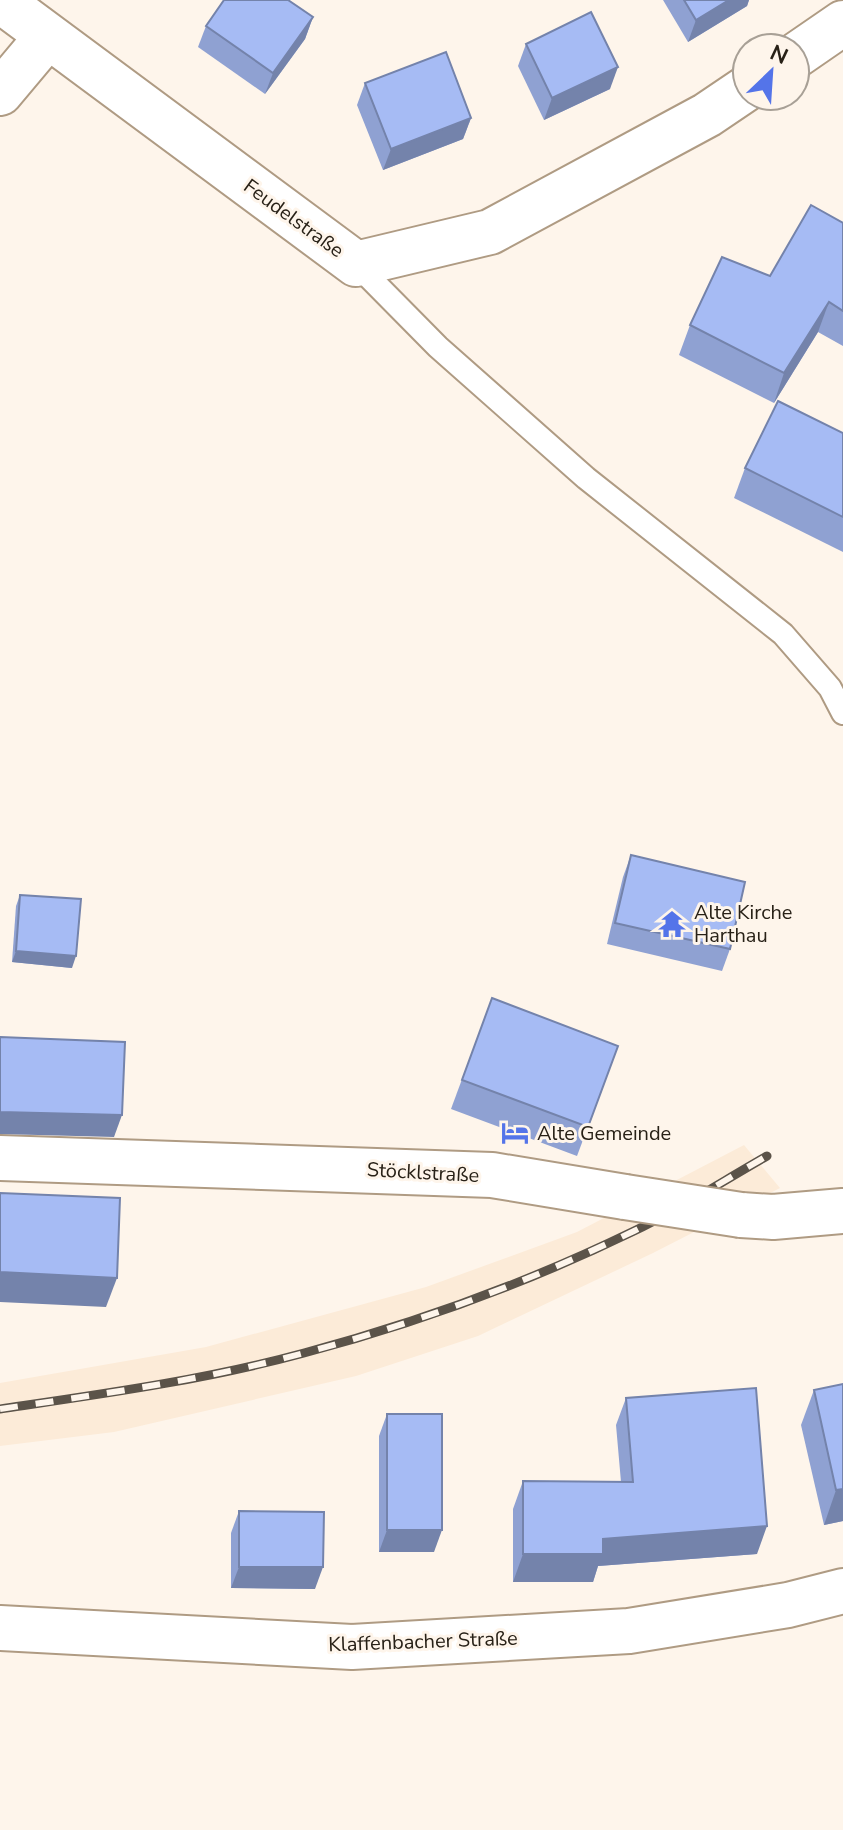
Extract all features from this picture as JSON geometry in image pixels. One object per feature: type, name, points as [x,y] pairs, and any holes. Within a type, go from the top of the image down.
[{"type":"street","name":"Feudelstraße","points":[[0,0],[356,264],[490,232],[707,115],[731,99]]},
{"type":"street","points":[[811,45],[843,23]]},
{"type":"street","points":[[0,93],[47,37]]},
{"type":"street","name":"Stöcklstraße","points":[[0,1158],[492,1175],[741,1215],[773,1217],[843,1211]]},
{"type":"street","name":"Klaffenbacher Straße","points":[[0,1628],[352,1647],[629,1631],[788,1605],[843,1591]]},
{"type":"lane","points":[[356,264],[438,347],[586,478],[783,634],[830,688],[843,713]]},
{"type":"shaded area","points":[[744,1145],[780,1188],[653,1253],[478,1336],[356,1376],[114,1432],[0,1446],[0,1383],[206,1347],[426,1287],[577,1232]]},
{"type":"building","points":[[224,0],[288,0],[313,17],[273,73],[206,26]]},
{"type":"building","points":[[684,0],[729,0],[696,20]]},
{"type":"building","points":[[591,12],[618,67],[552,98],[526,44]]},
{"type":"building","points":[[446,52],[471,118],[391,149],[365,83]]},
{"type":"building","points":[[811,205],[843,223],[843,311],[829,302],[784,373],[690,325],[722,257],[770,276]]},
{"type":"building","points":[[778,401],[843,433],[843,517],[745,468]]},
{"type":"building","name":"Alte Kirche Harthau","points":[[631,855],[745,882],[730,949],[615,923]]},
{"type":"building","points":[[20,895],[81,899],[76,956],[16,951]]},
{"type":"building","points":[[492,998],[618,1046],[588,1127],[462,1080]]},
{"type":"building","points":[[0,1037],[125,1042],[122,1115],[0,1112]]},
{"type":"building","points":[[0,1193],[120,1198],[117,1278],[0,1272]]},
{"type":"building","points":[[843,1384],[843,1489],[836,1490],[814,1390]]},
{"type":"building","points":[[756,1388],[767,1526],[603,1539],[603,1554],[523,1554],[523,1481],[633,1482],[626,1398]]},
{"type":"building","points":[[387,1414],[442,1414],[442,1530],[387,1530]]},
{"type":"building","points":[[239,1511],[324,1512],[323,1567],[239,1567]]},
{"type":"railway","points":[[0,1409],[153,1386],[267,1363],[430,1315],[513,1284],[634,1231],[767,1156]]},
{"type":"place","name":"Alte Kirche Harthau","points":[[672,924]]},
{"type":"place","name":"Alte Gemeinde","points":[[515,1133]]}]
